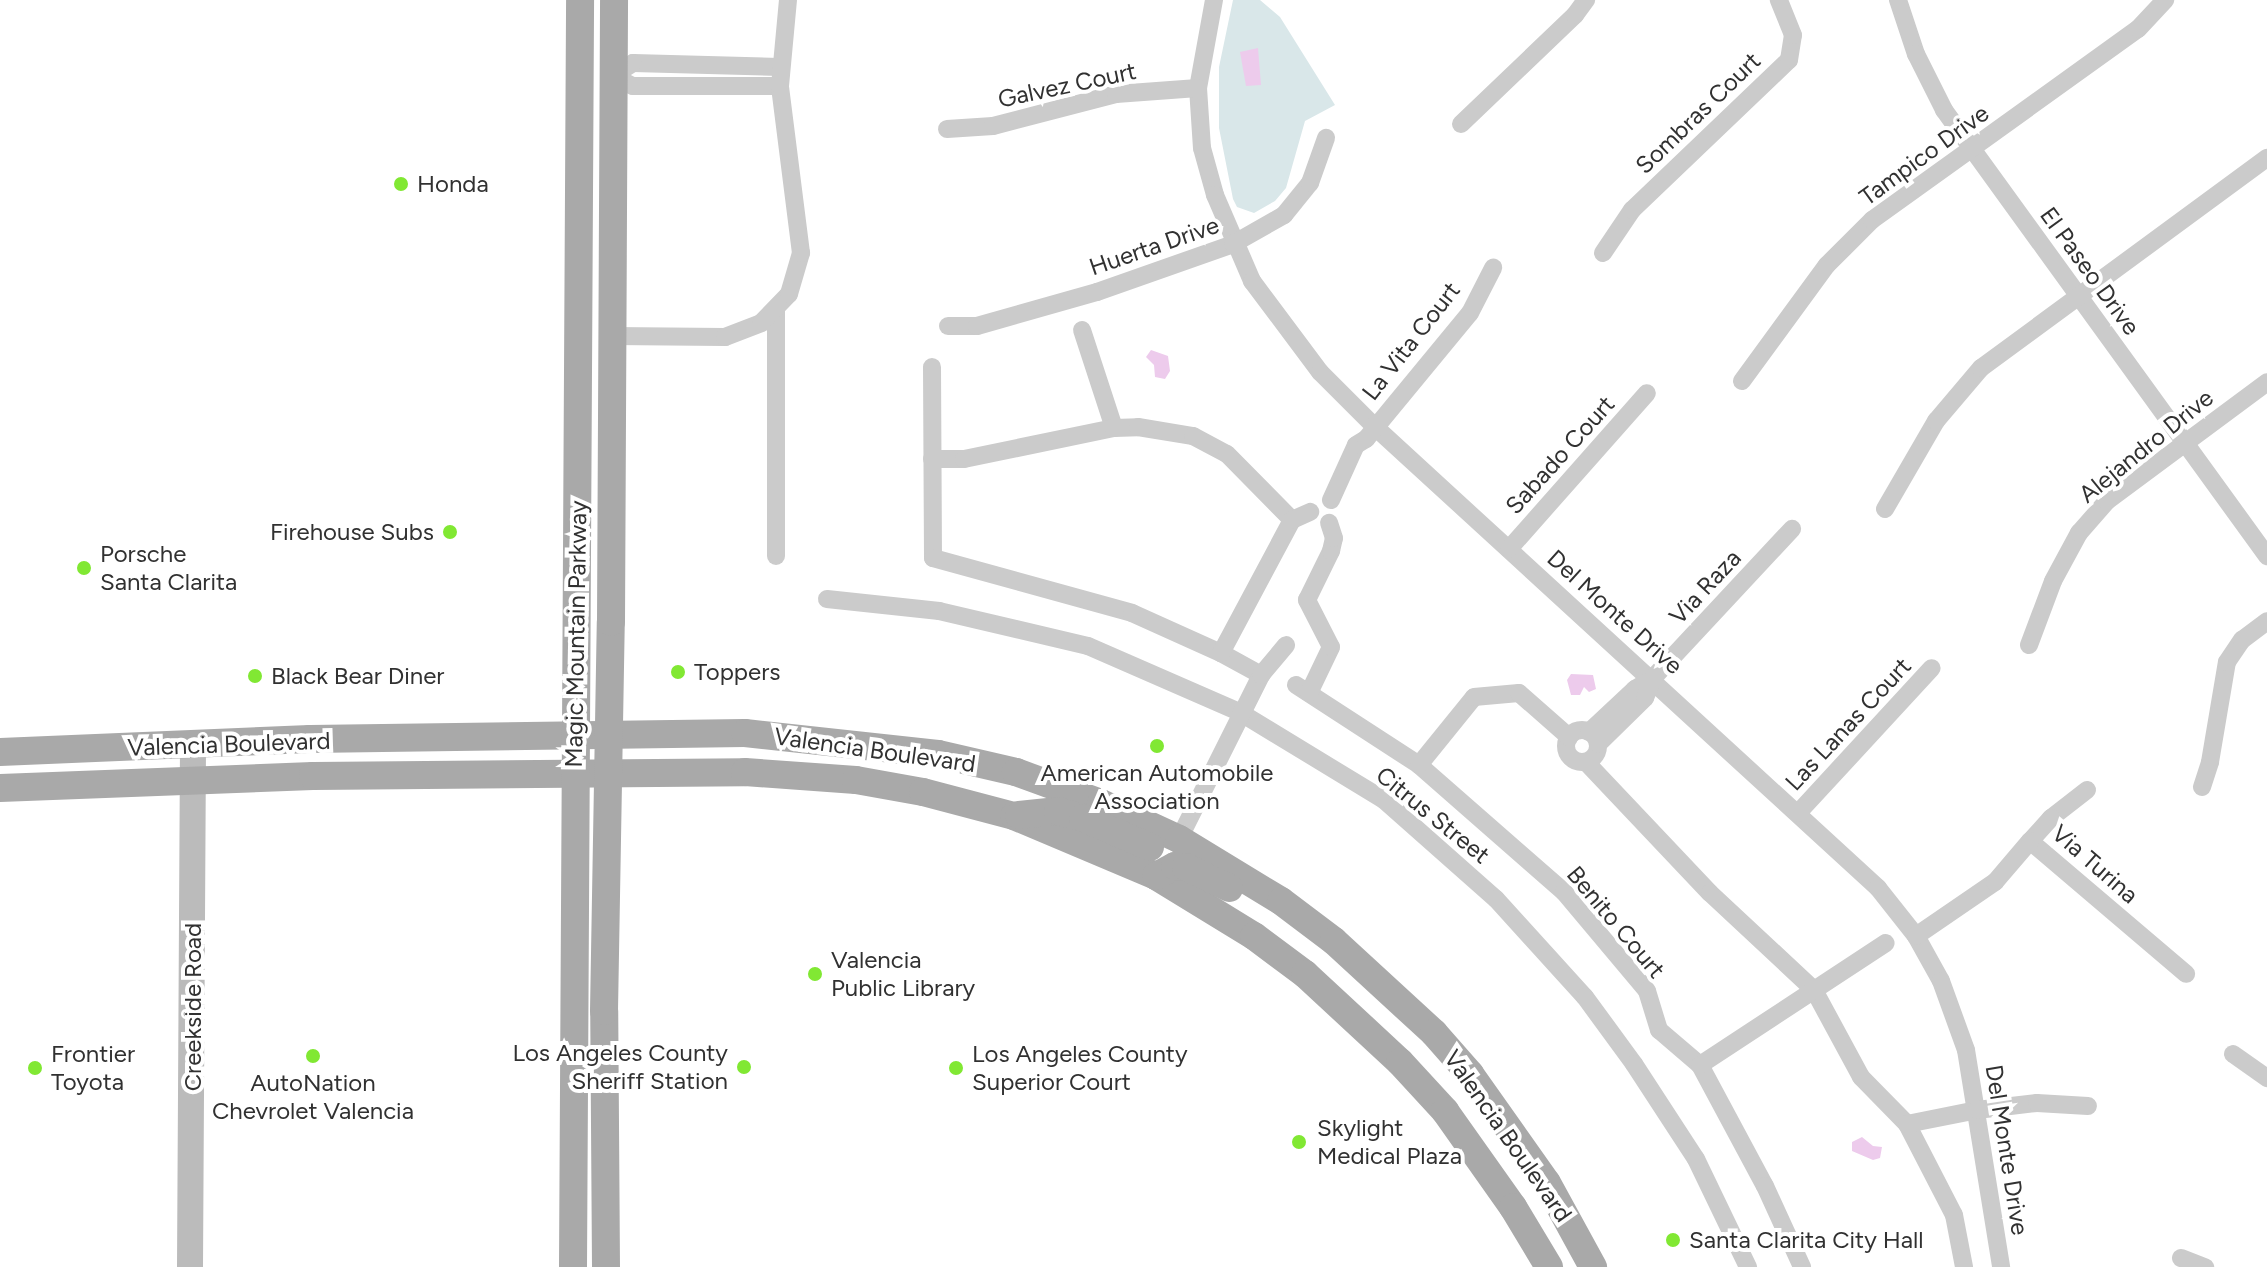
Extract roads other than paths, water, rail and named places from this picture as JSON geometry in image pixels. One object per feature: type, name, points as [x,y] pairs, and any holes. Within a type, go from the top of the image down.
[{"type":"main road","name":"Magic Mountain Parkway","points":[[573,1267],[580,0]]},
{"type":"main road","name":"Magic Mountain Parkway","points":[[606,1267],[605,773],[609,735],[614,0]]},
{"type":"main road","name":"Valencia Boulevard","points":[[0,752],[310,739],[745,733],[938,754],[1016,772],[1101,803],[1179,839],[1271,894],[1378,979],[1470,1074],[1547,1183],[1591,1267]]},
{"type":"main road","name":"Valencia Boulevard","points":[[0,788],[313,776],[745,772],[856,780],[923,792],[1014,816],[1156,876],[1254,936],[1315,983],[1400,1062],[1445,1111],[1484,1163],[1549,1267]]},
{"type":"main road","points":[[1014,816],[1058,811],[1083,818],[1153,848],[1179,839]]},
{"type":"main road","points":[[1156,876],[1175,866],[1186,867],[1240,895],[1255,898],[1271,894]]},
{"type":"main road","points":[[1484,1163],[1497,1156],[1512,1158],[1569,1251],[1591,1267]]},
{"type":"street","points":[[612,336],[725,337],[744,332],[776,311],[797,275],[801,253],[779,67],[788,0]]},
{"type":"street","name":"Del Monte Drive","points":[[1214,0],[1198,88],[1202,148],[1233,244],[1280,321],[1320,372],[1374,426],[1653,678],[1878,888],[1916,936],[1955,1012],[1966,1050],[2001,1267]]},
{"type":"street","points":[[1461,124],[1575,15],[1586,0]]},
{"type":"street","name":"Sombras Court","points":[[1603,253],[1632,210],[1789,60],[1793,35],[1779,0]]},
{"type":"street","name":"El Paseo Drive","points":[[1898,0],[1931,87],[1973,151],[2267,556]]},
{"type":"street","name":"Tampico Drive","points":[[1742,381],[1827,265],[1872,220],[1973,151],[2138,29],[2165,0]]},
{"type":"street","points":[[613,76],[633,63],[779,67]]},
{"type":"street","points":[[613,76],[633,86],[780,86]]},
{"type":"street","name":"Galvez Court","points":[[947,129],[993,126],[1116,94],[1198,88]]},
{"type":"street","name":"Huerta Drive","points":[[948,326],[977,326],[1097,292],[1233,244],[1284,215],[1310,183],[1326,138]]},
{"type":"street","points":[[1885,509],[1936,421],[1981,368],[2267,158]]},
{"type":"street","name":"La Vita Court","points":[[1331,500],[1346,471],[1354,468],[1364,450],[1362,443],[1470,313],[1493,268]]},
{"type":"street","points":[[776,311],[776,556]]},
{"type":"street","points":[[1082,330],[1114,428]]},
{"type":"street","points":[[932,367],[933,558],[1132,613],[1221,653],[1261,675]]},
{"type":"street","name":"Alejandro Drive","points":[[2029,645],[2053,581],[2079,533],[2107,501],[2267,382]]},
{"type":"street","name":"Sabado Court","points":[[1509,549],[1647,393]]},
{"type":"street","points":[[932,459],[964,459],[1114,428],[1138,427],[1193,436],[1227,454],[1292,520]]},
{"type":"street","points":[[1221,653],[1292,520],[1310,512],[1320,498],[1331,500],[1337,513],[1329,523],[1316,523],[1310,512]]},
{"type":"street","name":"Benito Court","points":[[1329,523],[1334,538],[1331,551],[1307,600],[1331,647],[1302,689],[1419,765],[1564,892],[1647,991],[1659,1030],[1700,1065],[1765,1186],[1802,1267]]},
{"type":"street","name":"Via Raza","points":[[1593,738],[1635,689],[1653,678],[1792,529]]},
{"type":"street","name":"Citrus Street","points":[[827,599],[939,611],[1088,646],[1241,713],[1384,800],[1496,899],[1585,997],[1634,1064],[1696,1159],[1748,1267]]},
{"type":"street","points":[[2202,787],[2210,762],[2227,662],[2242,640],[2267,621]]},
{"type":"street","points":[[1179,839],[1261,675],[1286,645]]},
{"type":"street","name":"Las Lanas Court","points":[[1798,813],[1932,668]]},
{"type":"street","points":[[1419,765],[1474,697],[1519,693],[1569,737]]},
{"type":"street","points":[[1586,762],[1593,758],[1593,738],[1577,731],[1569,737],[1566,747],[1570,757],[1586,762],[1710,893],[1814,990],[1861,1077],[1907,1124],[1954,1215],[1964,1267]]},
{"type":"street","name":"Creekside Road","points":[[190,1267],[193,746]]},
{"type":"street","name":"Via Turina","points":[[2087,790],[2051,818],[2030,841],[2186,974]]},
{"type":"street","points":[[1916,936],[1995,882],[2030,841]]},
{"type":"street","points":[[1700,1065],[1886,943]]},
{"type":"street","points":[[2233,1054],[2267,1078]]},
{"type":"street","points":[[1907,1124],[1977,1110],[2037,1103],[2088,1106]]},
{"type":"street","points":[[2181,1258],[2205,1267]]},
{"type":"place","name":"Honda","points":[[401,184]]},
{"type":"place","name":"Firehouse Subs","points":[[450,532]]},
{"type":"place","name":"Porsche Santa Clarita","points":[[84,568]]},
{"type":"place","name":"Toppers","points":[[678,672]]},
{"type":"place","name":"Black Bear Diner","points":[[255,676]]},
{"type":"place","name":"American Automobile Association","points":[[1157,746]]},
{"type":"place","name":"Valencia Public Library","points":[[815,974]]},
{"type":"place","name":"AutoNation Chevrolet Valencia","points":[[313,1056]]},
{"type":"place","name":"Los Angeles County Sheriff Station","points":[[744,1067]]},
{"type":"place","name":"Frontier Toyota","points":[[35,1068]]},
{"type":"place","name":"Los Angeles County Superior Court","points":[[956,1068]]},
{"type":"place","name":"Skylight Medical Plaza","points":[[1299,1142]]},
{"type":"place","name":"Santa Clarita City Hall","points":[[1673,1240]]}]
